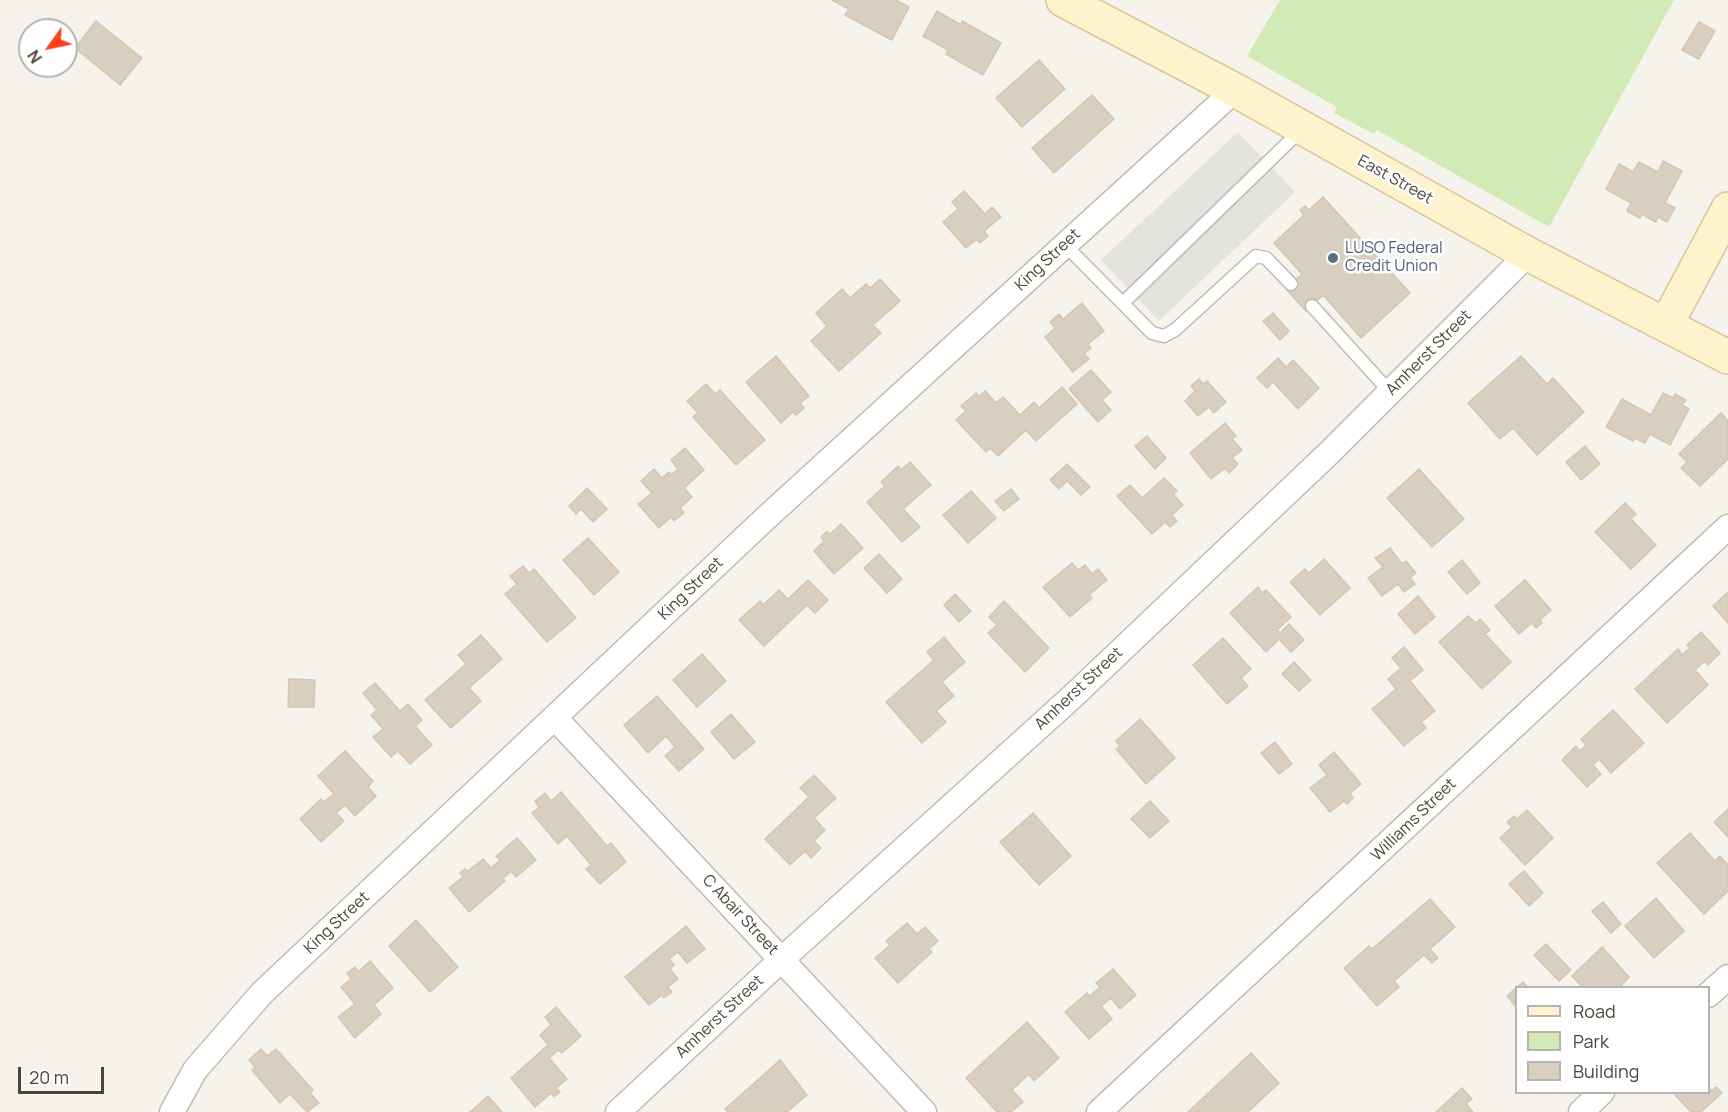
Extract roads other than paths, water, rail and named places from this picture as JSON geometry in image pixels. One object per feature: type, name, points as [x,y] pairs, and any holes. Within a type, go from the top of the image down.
[{"type":"main road","name":"East Street","points":[[1063,0],[1235,90],[1528,254],[1728,357]]},
{"type":"main road","points":[[1666,325],[1728,209]]},
{"type":"street","name":"King Street","points":[[172,1112],[195,1070],[262,993],[767,517],[1235,90]]},
{"type":"street","name":"Amherst Street","points":[[618,1112],[781,960],[1072,697],[1390,392],[1528,254]]},
{"type":"street","name":"Williams Street","points":[[1100,1112],[1205,1017],[1728,527]]},
{"type":"street","name":"C Abair Street","points":[[555,718],[924,1112]]},
{"type":"street","points":[[1710,993],[1728,977]]},
{"type":"street","points":[[1581,1112],[1600,1094]]},
{"type":"lane","points":[[1123,303],[1303,129]]},
{"type":"lane","points":[[1065,245],[1152,333],[1164,336],[1175,330],[1256,256],[1266,258],[1291,284]]},
{"type":"lane","points":[[1312,306],[1390,392]]},
{"type":"place","name":"LUSO Federal Credit Union","points":[[1333,258]]}]
